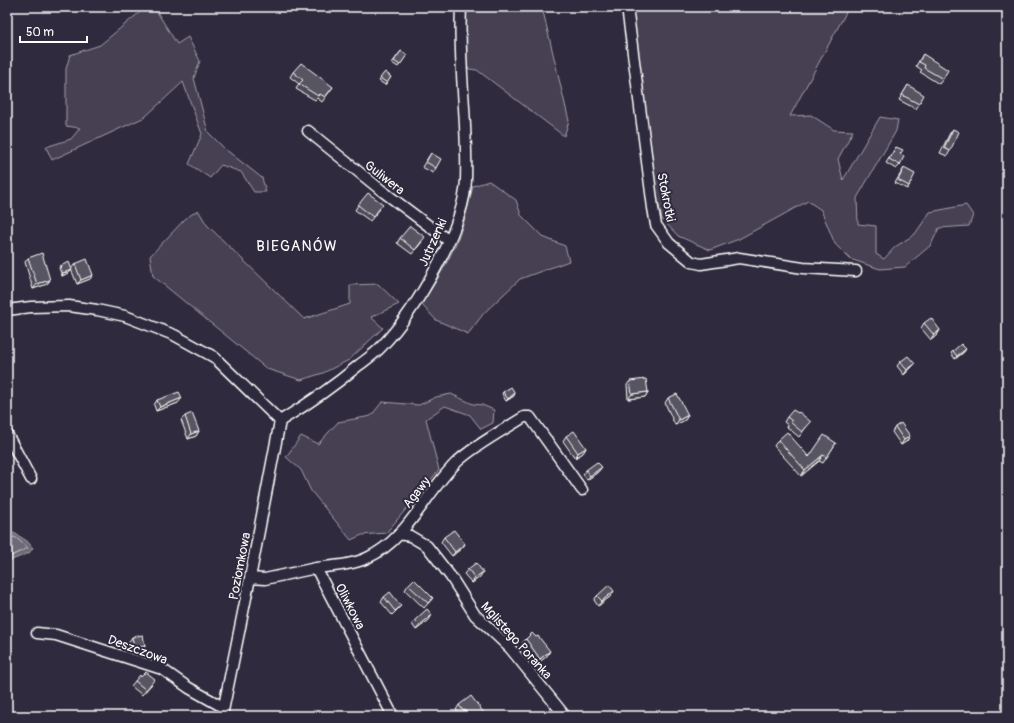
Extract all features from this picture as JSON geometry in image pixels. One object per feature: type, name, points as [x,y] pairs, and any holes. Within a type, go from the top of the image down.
[{"type":"street","name":"Jutrzenki","points":[[280,421],[335,386],[382,346],[414,303],[436,267],[448,241],[462,201],[466,181],[460,69],[462,7]]},
{"type":"street","name":"Stokrotki","points":[[627,7],[656,225],[669,243],[685,257],[700,264],[739,258],[803,268],[856,271]]},
{"type":"street","name":"Guliwera","points":[[308,131],[381,190],[448,241]]},
{"type":"street","points":[[7,310],[31,306],[69,306],[97,310],[125,316],[174,335],[214,357],[280,421]]},
{"type":"street","name":"Agawy","points":[[316,568],[352,563],[379,552],[399,534],[458,461],[524,417],[530,417],[582,490]]},
{"type":"street","name":"Poziomkowa","points":[[222,711],[250,578],[280,421]]},
{"type":"street","points":[[7,434],[31,479]]},
{"type":"street","name":"Mglistego Poranka","points":[[399,534],[410,536],[427,546],[451,578],[475,615],[510,648],[565,716]]},
{"type":"street","points":[[250,578],[265,578],[316,568]]},
{"type":"street","name":"Oliwkowa","points":[[316,568],[392,716]]},
{"type":"street","name":"Deszczowa","points":[[37,633],[56,635],[162,669],[222,711]]},
{"type":"shaded area","points":[[146,7],[157,12],[177,44],[188,37],[200,61],[194,78],[208,132],[225,149],[262,178],[266,192],[254,192],[241,172],[221,165],[210,178],[189,164],[202,134],[183,82],[145,117],[52,160],[46,147],[71,139],[80,128],[66,126],[66,69],[70,55],[100,45]]},
{"type":"shaded area","points":[[470,7],[542,7],[569,121],[564,136],[477,70],[469,69],[465,64],[466,9]]},
{"type":"shaded area","points":[[630,7],[849,7],[790,116],[811,115],[834,130],[853,131],[838,159],[843,180],[880,117],[898,120],[896,131],[857,198],[858,224],[876,226],[876,254],[884,259],[895,247],[915,234],[930,212],[966,205],[973,215],[969,226],[939,228],[931,245],[905,267],[880,269],[850,259],[835,244],[821,210],[808,201],[739,239],[710,250],[678,236],[662,219],[652,178]]},
{"type":"shaded area","points":[[489,181],[516,200],[521,215],[543,237],[565,246],[569,261],[520,279],[484,313],[468,334],[436,320],[421,304],[443,270],[454,248],[463,226],[473,186]]},
{"type":"shaded area","points":[[198,210],[207,225],[304,319],[350,304],[350,285],[378,284],[399,304],[371,317],[383,328],[349,360],[323,373],[301,380],[267,369],[153,276],[150,256],[185,219]]},
{"type":"shaded area","points":[[451,394],[473,404],[482,405],[494,410],[493,423],[481,429],[470,415],[445,406],[426,419],[439,470],[386,533],[362,535],[351,540],[311,491],[301,470],[286,457],[301,436],[318,444],[338,422],[371,416],[382,402],[419,405],[436,397]]},
{"type":"water","points":[[14,533],[27,541],[33,548],[29,553],[7,562],[7,536]]},
{"type":"building","points":[[401,51],[407,55],[400,65],[394,61]]},
{"type":"building","points":[[923,54],[948,70],[943,79],[924,68],[925,65],[919,62]]},
{"type":"building","points":[[301,63],[333,87],[325,97],[320,94],[318,96],[299,84],[303,80],[293,72]]},
{"type":"building","points":[[385,72],[391,77],[387,83],[380,78]]},
{"type":"building","points":[[908,85],[924,95],[919,104],[902,95]]},
{"type":"building","points":[[953,129],[959,132],[950,151],[944,148]]},
{"type":"building","points":[[896,147],[903,150],[900,154],[904,156],[900,165],[889,159]]},
{"type":"building","points":[[431,153],[441,159],[436,168],[426,162]]},
{"type":"building","points":[[904,168],[915,174],[909,186],[898,180]]},
{"type":"building","points":[[368,193],[383,204],[373,217],[358,205]]},
{"type":"building","points":[[410,226],[425,237],[415,250],[400,238]]},
{"type":"building","points":[[42,253],[50,280],[37,284],[28,258]]},
{"type":"building","points":[[87,259],[93,275],[81,280],[75,264]]},
{"type":"building","points":[[69,262],[72,270],[63,273],[60,266]]},
{"type":"building","points":[[931,318],[940,330],[934,335],[924,323]]},
{"type":"building","points":[[961,344],[966,349],[957,356],[953,351]]},
{"type":"building","points":[[908,356],[915,364],[907,370],[900,362]]},
{"type":"building","points":[[646,379],[648,392],[632,394],[630,381]]},
{"type":"building","points":[[511,387],[515,393],[508,399],[503,392]]},
{"type":"building","points":[[179,392],[182,398],[160,407],[157,400]]},
{"type":"building","points":[[677,394],[688,415],[679,420],[668,398]]},
{"type":"building","points":[[793,410],[798,413],[799,412],[811,422],[802,432],[790,422],[792,421],[787,417]]},
{"type":"building","points":[[192,413],[199,431],[191,434],[185,416]]},
{"type":"building","points":[[901,423],[910,436],[904,440],[895,427]]},
{"type":"building","points":[[574,431],[586,448],[578,453],[566,436]]},
{"type":"building","points":[[787,432],[809,457],[824,435],[836,443],[827,457],[823,455],[805,470],[778,440]]},
{"type":"building","points":[[597,462],[602,467],[590,476],[586,470]]},
{"type":"building","points":[[454,530],[465,544],[455,552],[444,537]]},
{"type":"building","points":[[476,563],[483,572],[475,578],[468,569]]},
{"type":"building","points":[[414,579],[433,598],[428,603],[408,585]]},
{"type":"building","points":[[609,585],[614,591],[602,601],[597,596]]},
{"type":"building","points":[[390,592],[401,606],[395,611],[384,597]]},
{"type":"building","points":[[427,609],[432,615],[420,625],[415,620]]},
{"type":"building","points":[[532,633],[536,637],[538,636],[550,651],[540,659],[526,639]]},
{"type":"building","points":[[143,635],[145,646],[134,648],[132,637]]},
{"type":"building","points":[[146,672],[155,679],[146,690],[135,681],[140,675],[141,677]]},
{"type":"building","points":[[471,696],[484,713],[481,716],[470,716],[465,710],[463,711],[459,705]]},
{"type":"district","name":"BIEGANÓW","points":[[297,246]]}]
